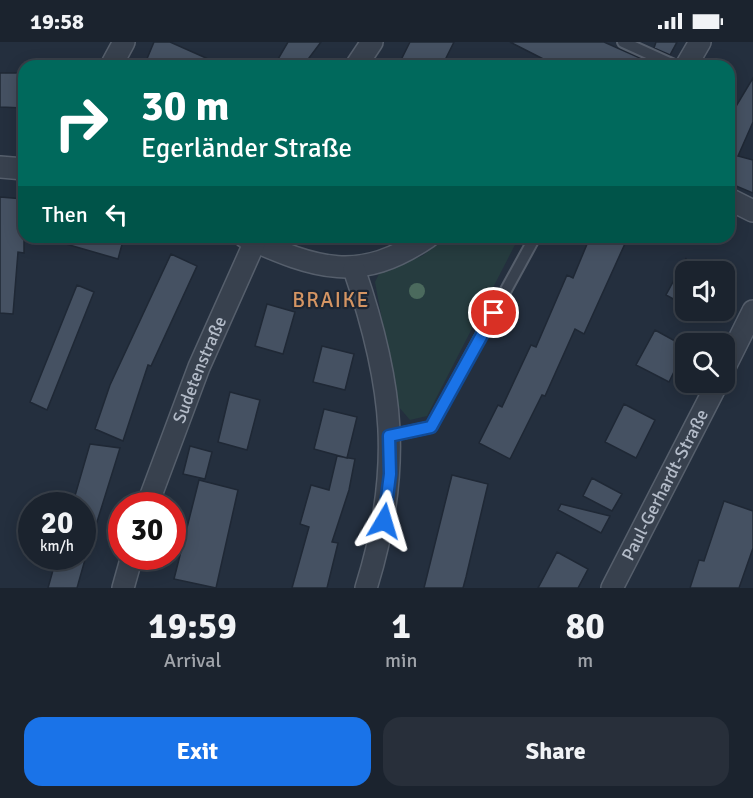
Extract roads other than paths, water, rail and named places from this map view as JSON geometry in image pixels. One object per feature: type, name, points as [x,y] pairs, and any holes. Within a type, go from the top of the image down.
[{"type":"street","points":[[114,60],[123,42]]},
{"type":"street","points":[[360,60],[372,42]]},
{"type":"street","points":[[690,60],[700,42]]},
{"type":"street","points":[[0,167],[18,168]]},
{"type":"street","points":[[735,202],[753,210]]},
{"type":"street","name":"Sudetenstraße","points":[[152,492],[198,367],[250,243]]},
{"type":"street","points":[[265,243],[324,266],[354,269],[406,252],[419,243]]},
{"type":"street","points":[[354,269],[382,359],[389,436],[390,474],[384,521],[366,588]]},
{"type":"street","points":[[735,347],[753,311]]},
{"type":"street","name":"Paul-Gerhardt-Straße","points":[[612,588],[712,393]]},
{"type":"street","points":[[123,588],[128,570]]},
{"type":"lane","points":[[623,42],[663,60]]},
{"type":"lane","points":[[389,436],[431,427],[532,243]]},
{"type":"district","name":"BRAIKE","points":[[331,300]]}]
